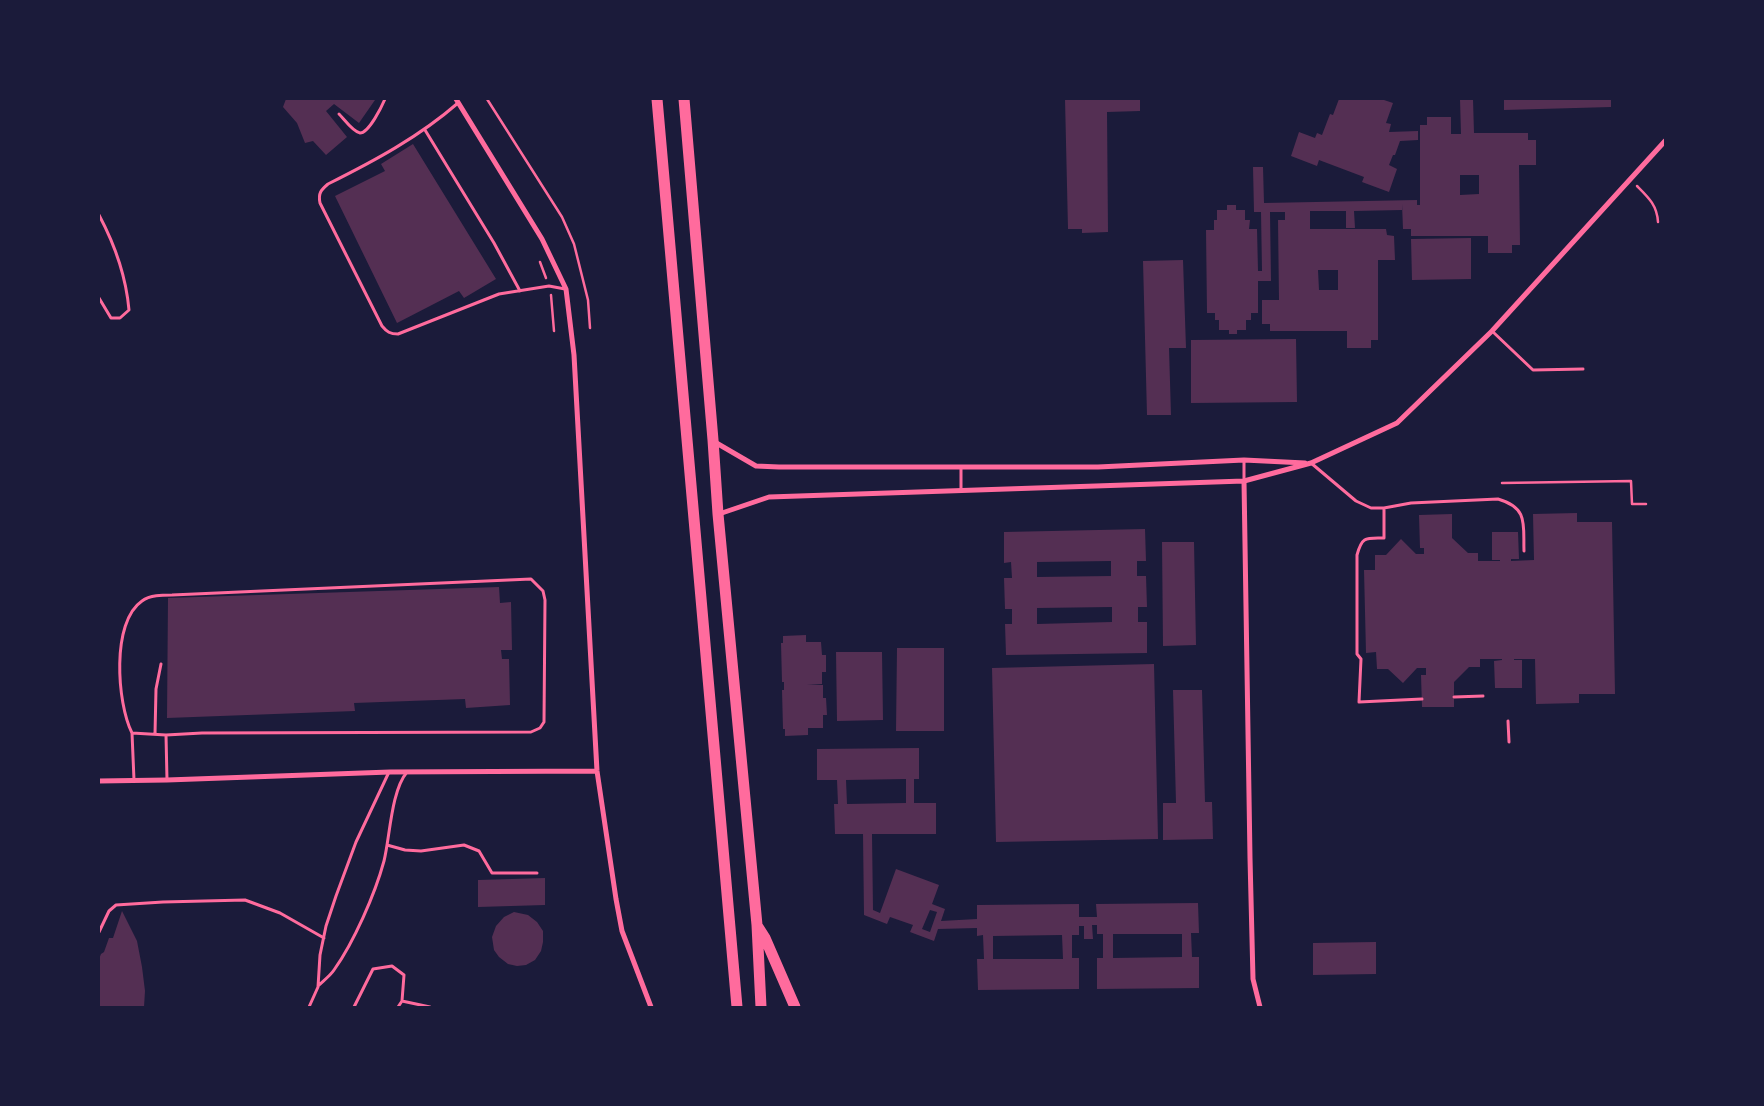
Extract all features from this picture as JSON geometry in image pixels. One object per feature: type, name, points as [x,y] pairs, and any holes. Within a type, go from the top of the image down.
[{"type":"highway","points":[[657,99],[737,1007]]},
{"type":"highway","points":[[684,99],[718,514],[757,925],[762,1007]]},
{"type":"highway","points":[[757,925],[765,938],[795,1007]]},
{"type":"street","points":[[457,101],[542,240],[566,289],[574,355],[597,771],[622,931],[651,1007]]},
{"type":"street","points":[[718,514],[769,497],[1244,481],[1311,463],[1397,423],[1492,331],[1665,141]]},
{"type":"street","points":[[713,440],[756,466],[779,467],[1098,467],[1244,460],[1311,463]]},
{"type":"street","points":[[1244,481],[1253,979],[1260,1007]]},
{"type":"street","points":[[99,781],[390,772],[597,771]]},
{"type":"lane","points":[[339,114],[355,131],[359,133],[364,132],[377,115],[385,99]]},
{"type":"lane","points":[[457,101],[425,130],[384,156],[328,184],[321,190],[318,196],[382,326],[392,334],[398,334],[499,294],[549,286],[566,289]]},
{"type":"lane","points":[[425,130],[494,243],[520,291]]},
{"type":"lane","points":[[99,215],[119,260],[127,291],[129,310],[120,318],[110,318],[99,298]]},
{"type":"lane","points":[[1492,331],[1533,370],[1583,369]]},
{"type":"lane","points":[[1244,460],[1244,481]]},
{"type":"lane","points":[[1311,463],[1356,501],[1371,508],[1384,508],[1411,503],[1488,500],[1511,503],[1522,515],[1524,551]]},
{"type":"lane","points":[[961,467],[961,490]]},
{"type":"lane","points":[[1384,508],[1384,538],[1367,538],[1361,543],[1357,555],[1357,654],[1361,659],[1359,702],[1422,699]]},
{"type":"lane","points":[[132,733],[530,732],[540,728],[544,722],[546,600],[543,591],[531,580],[151,596],[142,600],[132,613],[123,632],[120,651],[121,691],[128,726],[132,733],[134,781]]},
{"type":"lane","points":[[155,734],[156,689],[160,664]]},
{"type":"lane","points":[[1454,697],[1483,696]]},
{"type":"lane","points":[[1508,721],[1509,742]]},
{"type":"lane","points":[[166,734],[167,780]]},
{"type":"lane","points":[[318,987],[320,955],[336,896],[356,842],[390,772]]},
{"type":"lane","points":[[309,1007],[318,987],[334,970],[360,922],[378,878],[396,800],[403,777],[407,772]]},
{"type":"lane","points":[[387,845],[405,850],[420,851],[464,845],[479,851],[492,873],[537,873]]},
{"type":"lane","points":[[99,932],[109,911],[116,905],[245,900],[280,914],[324,938]]},
{"type":"lane","points":[[354,1007],[373,969],[392,966],[404,975],[402,1000],[398,1007]]},
{"type":"lane","points":[[402,1000],[430,1007]]},
{"type":"path","points":[[487,99],[562,217],[574,244],[586,291],[590,328]]},
{"type":"path","points":[[1630,179],[1656,207],[1658,222]]},
{"type":"path","points":[[551,297],[554,331]]},
{"type":"path","points":[[1502,483],[1632,480],[1632,504],[1646,504]]},
{"type":"building","points":[[286,99],[375,100],[359,123],[334,104],[326,111],[347,137],[326,155],[313,141],[305,143],[297,123],[283,107]]},
{"type":"building","points":[[1065,99],[1140,99],[1140,111],[1107,112],[1108,232],[1082,233],[1082,229],[1068,229]]},
{"type":"building","points":[[1339,99],[1381,99],[1393,103],[1386,123],[1391,124],[1389,132],[1418,131],[1418,140],[1400,141],[1395,155],[1393,155],[1389,165],[1397,169],[1389,192],[1362,182],[1364,177],[1319,160],[1317,166],[1291,156],[1299,132],[1315,138],[1317,133],[1322,135],[1330,114],[1333,115]]},
{"type":"building","points":[[1460,99],[1473,99],[1474,133],[1528,133],[1528,140],[1536,140],[1536,165],[1519,165],[1520,245],[1512,245],[1512,253],[1488,253],[1488,236],[1411,236],[1411,229],[1403,229],[1402,204],[1402,210],[1354,211],[1355,228],[1346,228],[1346,211],[1310,211],[1310,229],[1386,229],[1387,235],[1394,236],[1395,260],[1378,260],[1378,340],[1371,340],[1371,348],[1347,348],[1347,331],[1270,331],[1270,324],[1262,324],[1262,300],[1279,300],[1278,220],[1285,220],[1285,212],[1270,212],[1271,281],[1258,281],[1258,313],[1251,313],[1251,320],[1246,320],[1246,330],[1237,330],[1237,334],[1229,334],[1229,330],[1219,330],[1219,320],[1215,320],[1215,313],[1207,313],[1206,230],[1214,230],[1217,210],[1227,210],[1227,205],[1236,205],[1236,210],[1245,210],[1245,220],[1250,220],[1249,229],[1257,229],[1258,271],[1262,271],[1261,212],[1254,212],[1253,167],[1263,167],[1264,203],[1417,200],[1417,205],[1420,205],[1420,125],[1427,125],[1427,117],[1451,117],[1451,134],[1461,134]],"holes":[[[1460,175],[1479,175],[1479,194],[1460,195]],[[1318,270],[1338,270],[1338,290],[1319,290]]]},
{"type":"building","points":[[1504,99],[1611,99],[1611,107],[1504,110]]},
{"type":"building","points":[[413,144],[496,279],[464,298],[459,291],[397,323],[335,196],[385,171],[381,164]]},
{"type":"building","points":[[1471,238],[1471,279],[1412,280],[1411,239]]},
{"type":"building","points":[[1183,260],[1186,348],[1169,348],[1171,415],[1147,415],[1143,261]]},
{"type":"building","points":[[1296,339],[1297,402],[1191,403],[1191,340]]},
{"type":"building","points":[[1577,513],[1577,522],[1612,522],[1615,694],[1579,694],[1579,703],[1536,704],[1535,659],[1514,659],[1522,660],[1522,688],[1495,688],[1494,661],[1502,659],[1480,659],[1480,667],[1469,667],[1454,682],[1454,707],[1422,707],[1421,675],[1426,675],[1426,668],[1417,668],[1403,683],[1388,669],[1377,669],[1376,652],[1366,653],[1364,570],[1375,570],[1375,555],[1386,555],[1401,539],[1416,554],[1424,554],[1424,548],[1420,548],[1419,515],[1452,514],[1452,538],[1468,553],[1478,553],[1478,561],[1500,561],[1492,560],[1492,532],[1518,532],[1519,559],[1511,559],[1511,561],[1534,560],[1533,514]]},
{"type":"building","points":[[1145,529],[1146,561],[1137,561],[1137,576],[1146,576],[1147,607],[1138,607],[1138,622],[1147,622],[1147,653],[1006,655],[1005,624],[1012,624],[1012,609],[1005,609],[1004,578],[1012,578],[1011,562],[1004,563],[1004,532]],"holes":[[[1111,561],[1111,576],[1037,577],[1037,562]],[[1112,607],[1112,622],[1037,624],[1037,608]]]},
{"type":"building","points":[[1162,542],[1194,542],[1196,645],[1163,646]]},
{"type":"building","points":[[499,587],[500,603],[511,602],[512,650],[501,650],[502,659],[509,659],[510,705],[466,708],[465,699],[354,703],[355,711],[167,718],[168,598]]},
{"type":"building","points":[[806,635],[806,642],[821,642],[822,655],[826,655],[826,672],[822,672],[822,684],[807,685],[823,685],[823,698],[826,698],[827,715],[823,715],[823,728],[808,728],[808,735],[785,736],[785,729],[783,729],[782,690],[784,690],[784,682],[782,682],[781,643],[783,643],[783,636]]},
{"type":"building","points":[[897,648],[944,648],[944,731],[896,731]]},
{"type":"building","points":[[836,652],[882,652],[883,720],[837,721]]},
{"type":"building","points":[[1154,664],[1158,839],[996,842],[992,668]]},
{"type":"building","points":[[1173,690],[1202,690],[1205,802],[1212,802],[1213,839],[1163,840],[1163,803],[1176,803]]},
{"type":"building","points":[[919,748],[919,779],[914,779],[914,803],[936,803],[936,834],[872,834],[873,910],[880,913],[896,869],[939,885],[932,904],[945,909],[941,921],[977,919],[977,905],[1079,904],[1079,917],[1097,917],[1096,904],[1198,903],[1199,933],[1191,933],[1192,957],[1199,957],[1199,988],[1097,989],[1097,958],[1103,958],[1103,934],[1097,934],[1097,925],[1092,925],[1093,939],[1084,939],[1084,926],[1079,926],[1079,935],[1072,935],[1072,958],[1079,958],[1079,989],[978,990],[977,959],[984,959],[983,935],[977,936],[977,928],[938,929],[934,941],[910,932],[913,925],[890,917],[887,924],[864,915],[863,834],[835,834],[834,804],[838,804],[837,780],[817,780],[817,749]],"holes":[[[906,779],[906,803],[847,804],[846,780]],[[930,910],[937,912],[930,932],[922,929]],[[1113,934],[1182,934],[1182,957],[1113,958]],[[1062,935],[1063,959],[993,959],[993,936]]]},
{"type":"building","points":[[545,878],[545,905],[478,907],[478,880]]},
{"type":"building","points":[[122,911],[137,941],[145,991],[144,1007],[99,1007],[99,959],[104,952],[109,938],[113,938]]},
{"type":"building","points":[[514,912],[528,915],[537,922],[543,931],[541,951],[535,960],[526,965],[508,964],[494,950],[492,937],[496,926],[504,917]]},
{"type":"building","points":[[1376,942],[1376,974],[1313,975],[1313,943]]}]
